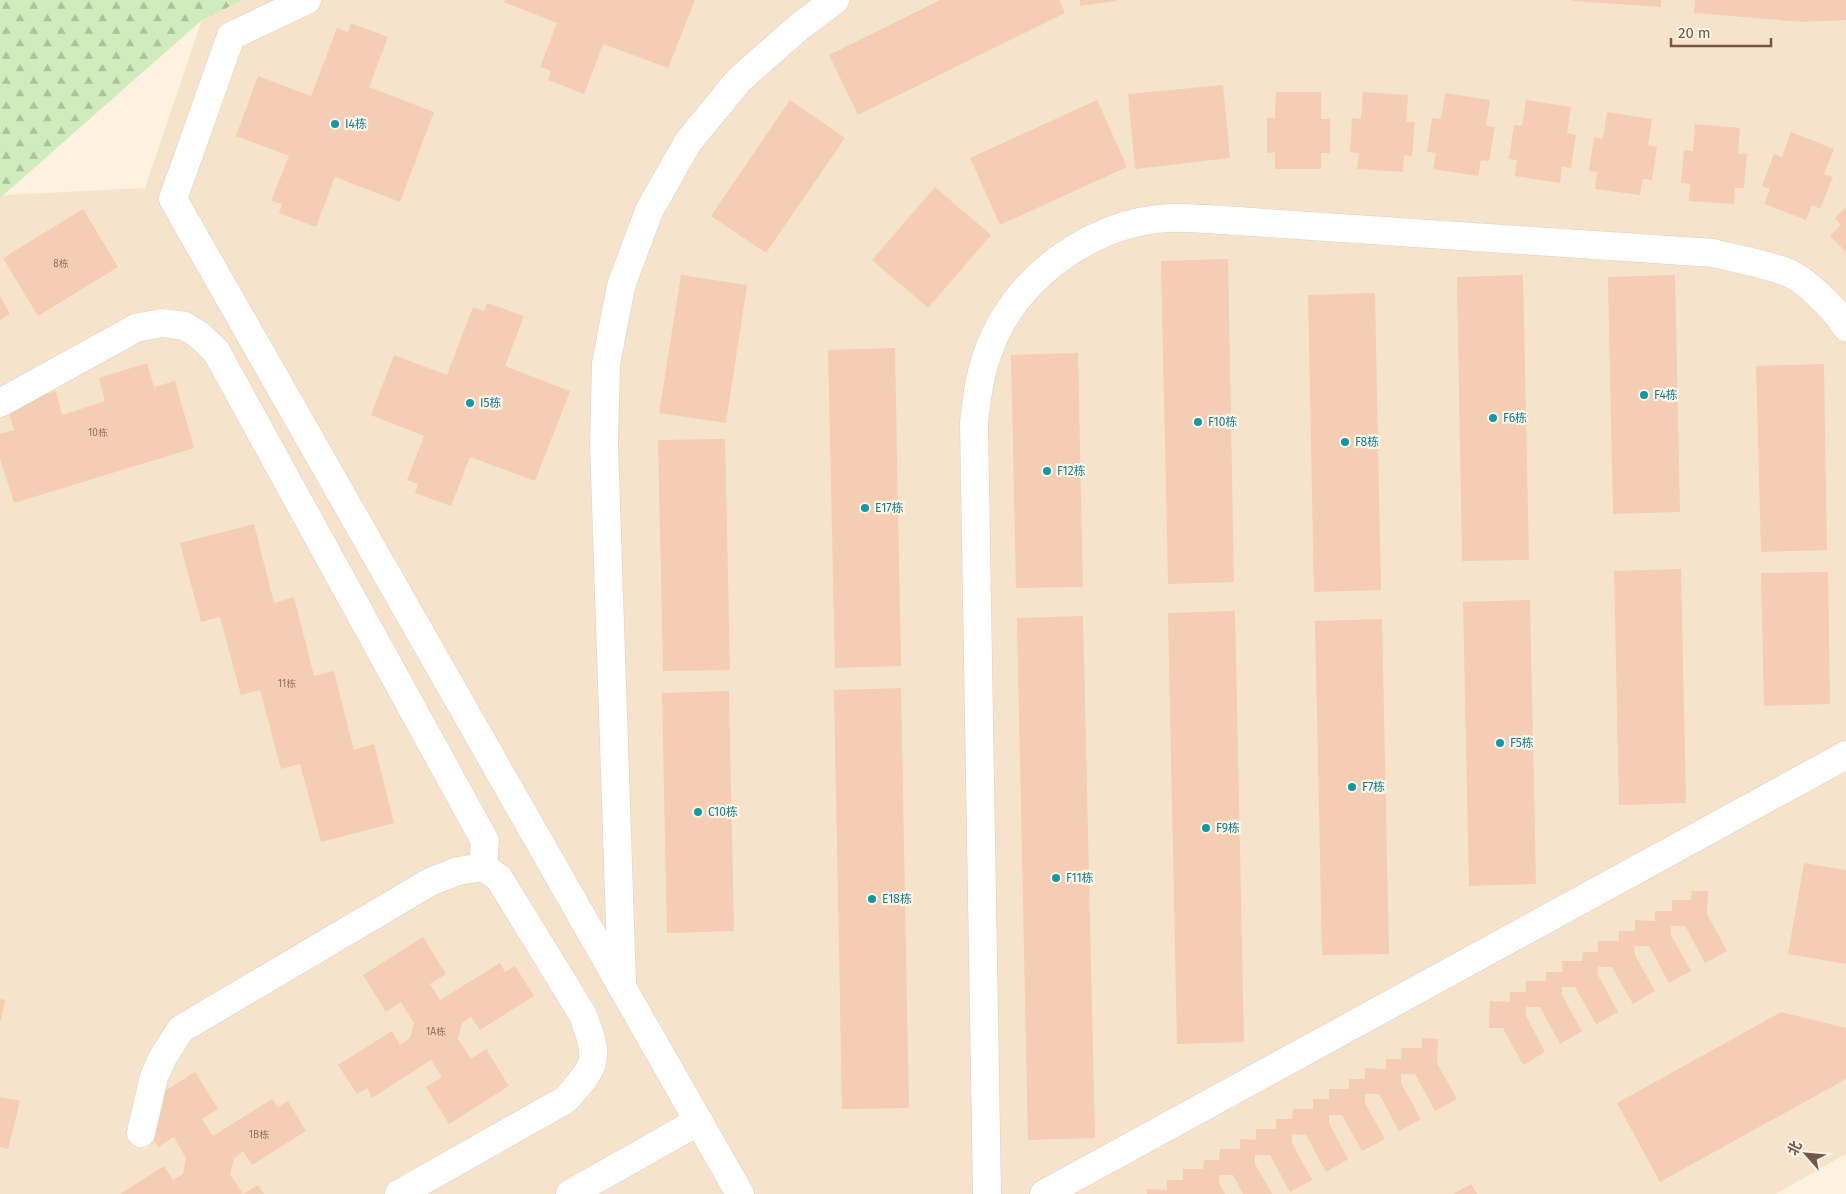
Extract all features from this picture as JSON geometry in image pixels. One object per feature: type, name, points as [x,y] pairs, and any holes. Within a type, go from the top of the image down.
[{"type":"lane","points":[[307,0],[231,36],[173,199],[740,1194]]},
{"type":"lane","points":[[622,987],[604,444],[606,364],[621,286],[649,211],[688,142],[738,80],[799,27],[835,0]]},
{"type":"lane","points":[[987,1194],[974,422],[978,384],[990,346],[1008,312],[1032,282],[1061,257],[1094,237],[1131,224],[1168,218],[1207,219],[1713,253],[1791,274],[1820,295],[1846,327]]},
{"type":"lane","points":[[0,403],[136,328],[162,323],[185,326],[199,335],[216,351],[485,841],[482,867]]},
{"type":"lane","points":[[1044,1194],[1846,755]]},
{"type":"lane","points":[[141,1133],[154,1077],[163,1057],[182,1029],[430,882],[458,871],[482,867],[500,878],[583,1015],[591,1038],[593,1058],[582,1080],[565,1100],[399,1194]]},
{"type":"lane","points":[[570,1194],[698,1121]]},
{"type":"shaded area","points":[[243,0],[1846,0],[1846,1154],[1776,1194],[0,1194],[0,198],[5,195],[145,188],[202,20]]},
{"type":"green space","points":[[0,0],[243,0],[202,20],[0,198]]},
{"type":"building","points":[[505,0],[695,0],[668,68],[603,44],[584,94],[548,80],[551,71],[540,67],[557,23],[504,2]]},
{"type":"building","points":[[940,0],[1059,0],[1065,13],[858,115],[829,55]]},
{"type":"building","points":[[1080,0],[1116,0],[1116,1],[1080,6]]},
{"type":"building","points":[[1661,0],[1661,7],[1573,1]]},
{"type":"building","points":[[1695,0],[1846,0],[1846,20],[1803,22],[1694,13]]},
{"type":"building","name":"I4栋","points":[[351,23],[388,37],[369,87],[434,112],[400,202],[335,177],[316,227],[279,213],[282,204],[271,201],[289,156],[236,136],[258,76],[311,96],[337,28],[348,32]]},
{"type":"building","points":[[1223,85],[1230,158],[1135,169],[1128,94]]},
{"type":"building","points":[[1276,92],[1321,92],[1321,119],[1330,119],[1330,153],[1321,153],[1321,169],[1275,169],[1275,152],[1267,153],[1267,118],[1275,118]]},
{"type":"building","points":[[1363,92],[1408,95],[1406,122],[1415,122],[1412,156],[1404,155],[1403,172],[1357,169],[1359,153],[1350,152],[1352,118],[1361,119]]},
{"type":"building","points":[[1445,93],[1490,100],[1486,126],[1495,127],[1489,161],[1481,160],[1478,176],[1433,169],[1436,153],[1427,152],[1432,118],[1441,119]]},
{"type":"building","points":[[790,100],[845,138],[766,253],[711,216]]},
{"type":"building","points":[[1097,100],[1127,167],[1000,225],[970,158]]},
{"type":"building","points":[[1526,100],[1571,107],[1567,133],[1576,135],[1571,168],[1562,166],[1560,183],[1515,176],[1517,160],[1509,159],[1514,125],[1522,126]]},
{"type":"building","points":[[1607,112],[1652,119],[1648,145],[1657,147],[1652,180],[1643,179],[1640,195],[1595,189],[1597,172],[1589,171],[1594,137],[1603,139]]},
{"type":"building","points":[[1695,124],[1740,128],[1738,154],[1747,154],[1744,188],[1735,188],[1734,204],[1689,201],[1690,184],[1681,183],[1684,150],[1693,151]]},
{"type":"building","points":[[1791,132],[1834,149],[1824,174],[1833,177],[1820,209],[1812,205],[1806,220],[1764,204],[1770,189],[1762,186],[1774,154],[1782,157]]},
{"type":"building","points":[[935,187],[991,235],[928,308],[872,260]]},
{"type":"building","points":[[1846,207],[1846,252],[1830,236],[1841,225],[1835,218]]},
{"type":"building","points":[[83,209],[118,267],[38,316],[3,258]]},
{"type":"building","name":"F10栋","points":[[1228,259],[1234,582],[1168,584],[1161,261]]},
{"type":"building","points":[[681,275],[747,285],[726,423],[659,413]]},
{"type":"building","name":"F6栋","points":[[1523,275],[1529,560],[1462,561],[1457,277]]},
{"type":"building","name":"F4栋","points":[[1675,275],[1680,512],[1613,514],[1608,277]]},
{"type":"building","name":"F8栋","points":[[1375,293],[1381,590],[1314,592],[1308,295]]},
{"type":"building","points":[[0,296],[10,314],[0,320]]},
{"type":"building","name":"I5栋","points":[[487,303],[524,316],[505,366],[570,391],[535,481],[470,457],[451,506],[415,493],[418,484],[407,480],[424,436],[371,415],[394,355],[447,375],[473,307],[484,311]]},
{"type":"building","name":"E17栋","points":[[895,348],[901,666],[835,668],[828,350]]},
{"type":"building","name":"F12栋","points":[[1078,353],[1083,587],[1016,588],[1011,355]]},
{"type":"building","points":[[147,363],[154,387],[175,381],[194,448],[14,503],[0,458],[0,434],[14,430],[7,406],[56,391],[62,415],[105,401],[99,378]]},
{"type":"building","points":[[1824,364],[1827,550],[1761,552],[1756,366]]},
{"type":"building","points":[[725,439],[730,670],[663,671],[658,440]]},
{"type":"building","points":[[254,524],[274,603],[294,597],[314,676],[334,671],[354,750],[374,744],[394,823],[321,842],[300,764],[281,769],[260,690],[241,695],[220,617],[201,622],[180,543]]},
{"type":"building","points":[[1681,569],[1686,803],[1619,805],[1614,571]]},
{"type":"building","points":[[1828,572],[1830,704],[1764,706],[1761,573]]},
{"type":"building","name":"F5栋","points":[[1530,600],[1536,884],[1469,886],[1463,602]]},
{"type":"building","name":"F9栋","points":[[1235,611],[1244,1042],[1177,1044],[1168,613]]},
{"type":"building","name":"F11栋","points":[[1083,616],[1095,1138],[1028,1140],[1017,618]]},
{"type":"building","name":"F7栋","points":[[1382,619],[1389,954],[1322,955],[1315,621]]},
{"type":"building","name":"E18栋","points":[[901,688],[909,1108],[842,1109],[834,690]]},
{"type":"building","name":"C10栋","points":[[729,691],[734,931],[667,933],[662,693]]},
{"type":"building","points":[[1804,863],[1846,870],[1846,964],[1788,954]]},
{"type":"building","points":[[1692,891],[1708,891],[1707,914],[1727,951],[1705,963],[1685,926],[1671,926],[1671,935],[1691,971],[1669,983],[1649,946],[1634,946],[1635,955],[1655,991],[1633,1004],[1612,967],[1598,967],[1598,975],[1618,1012],[1596,1024],[1575,987],[1562,987],[1562,995],[1582,1031],[1560,1044],[1540,1007],[1526,1007],[1526,1016],[1545,1052],[1523,1065],[1503,1028],[1489,1028],[1490,1001],[1510,1002],[1510,992],[1526,992],[1526,981],[1546,981],[1546,972],[1563,972],[1562,961],[1582,961],[1583,952],[1598,952],[1598,941],[1619,941],[1619,931],[1635,931],[1635,920],[1655,921],[1655,911],[1672,911],[1672,900],[1691,900]]},
{"type":"building","points":[[423,937],[446,974],[430,984],[440,1000],[500,963],[505,972],[515,966],[534,996],[480,1030],[471,1017],[462,1023],[458,1039],[471,1059],[486,1049],[509,1086],[449,1124],[426,1087],[442,1077],[431,1060],[372,1098],[367,1088],[357,1094],[338,1065],[392,1031],[400,1045],[410,1038],[414,1023],[401,1002],[386,1012],[363,975]]},
{"type":"building","points":[[0,999],[5,1000],[1,1020],[0,1020]]},
{"type":"building","points":[[1781,1012],[1846,1028],[1846,1079],[1660,1182],[1617,1103]]},
{"type":"building","points":[[1422,1038],[1438,1039],[1437,1063],[1457,1099],[1435,1111],[1415,1074],[1401,1074],[1401,1083],[1421,1119],[1399,1131],[1379,1094],[1365,1094],[1365,1103],[1385,1139],[1362,1151],[1342,1115],[1329,1115],[1329,1123],[1348,1159],[1326,1172],[1306,1135],[1292,1134],[1292,1143],[1312,1180],[1290,1192],[1270,1155],[1255,1155],[1255,1164],[1272,1194],[1243,1194],[1233,1175],[1219,1175],[1219,1183],[1225,1194],[1147,1194],[1147,1189],[1167,1190],[1167,1180],[1183,1180],[1183,1169],[1203,1169],[1204,1160],[1219,1160],[1220,1149],[1240,1149],[1240,1139],[1256,1140],[1256,1129],[1276,1129],[1276,1119],[1292,1119],[1293,1109],[1313,1109],[1313,1099],[1329,1099],[1329,1089],[1349,1089],[1349,1079],[1365,1079],[1365,1068],[1386,1069],[1386,1059],[1401,1059],[1402,1048],[1422,1048]]},
{"type":"building","points":[[195,1072],[218,1109],[202,1119],[213,1136],[272,1099],[278,1107],[288,1101],[306,1131],[252,1165],[243,1151],[234,1158],[230,1174],[243,1194],[120,1194],[164,1166],[173,1180],[183,1174],[186,1158],[174,1137],[158,1147],[135,1110]]},
{"type":"building","points":[[0,1097],[20,1101],[8,1149],[0,1147]]},
{"type":"building","points":[[1471,1184],[1477,1194],[1453,1194]]},
{"type":"building","points":[[258,1185],[264,1194],[243,1194]]},
{"type":"place","name":"I4栋","points":[[335,124]]},
{"type":"place","name":"F4栋","points":[[1644,395]]},
{"type":"place","name":"I5栋","points":[[470,403]]},
{"type":"place","name":"F6栋","points":[[1493,418]]},
{"type":"place","name":"F10栋","points":[[1198,422]]},
{"type":"place","name":"F8栋","points":[[1345,442]]},
{"type":"place","name":"F12栋","points":[[1047,471]]},
{"type":"place","name":"E17栋","points":[[865,508]]},
{"type":"place","name":"F5栋","points":[[1500,743]]},
{"type":"place","name":"F7栋","points":[[1352,787]]},
{"type":"place","name":"C10栋","points":[[698,812]]},
{"type":"place","name":"F9栋","points":[[1206,828]]},
{"type":"place","name":"F11栋","points":[[1056,878]]},
{"type":"place","name":"E18栋","points":[[872,899]]}]
